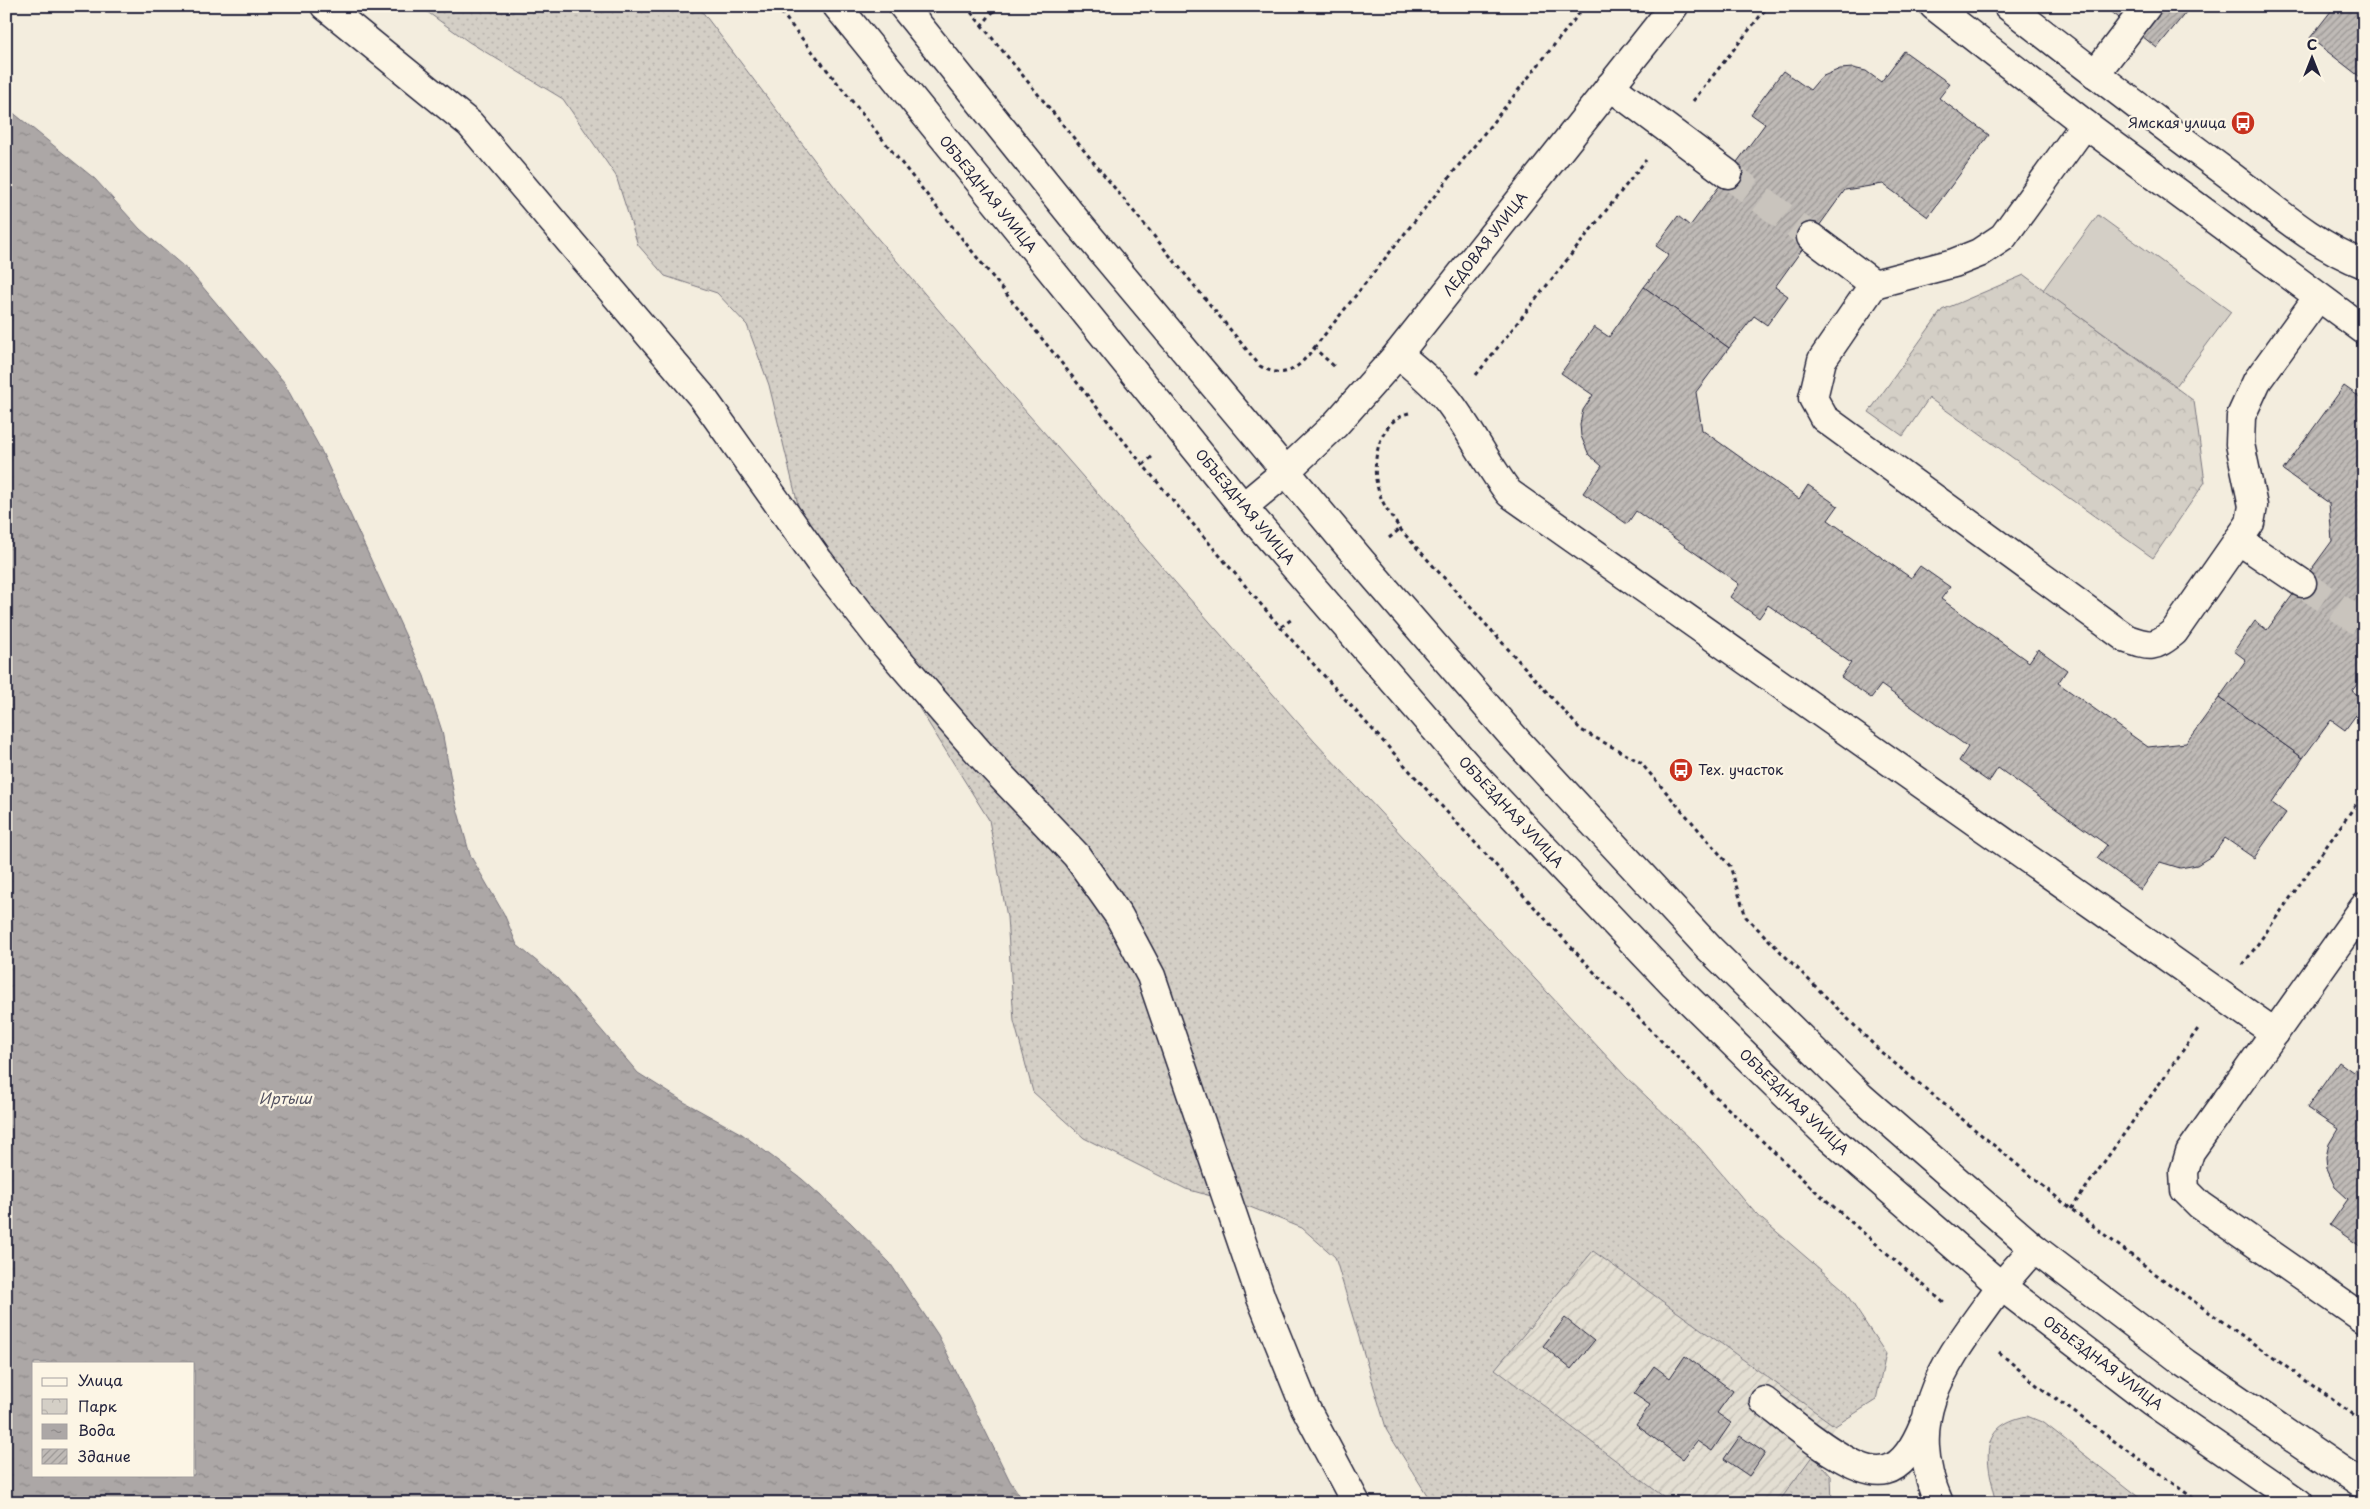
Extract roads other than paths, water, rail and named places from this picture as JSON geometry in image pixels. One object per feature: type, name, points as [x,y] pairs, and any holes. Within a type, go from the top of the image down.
[{"type":"main road","points":[[325,6],[470,124],[703,398],[819,561],[881,640],[982,755],[1076,855],[1119,916],[1151,976],[1261,1298],[1301,1398],[1356,1503]]},
{"type":"main road","name":"ОБЪЕЗДНАЯ УЛИЦА","points":[[837,6],[1243,507],[1482,782],[1674,985],[1829,1137],[2001,1286],[2151,1401],[2299,1503]]},
{"type":"main road","points":[[903,6],[1077,222],[1285,472],[1517,741],[1710,949],[1861,1097],[2034,1248],[2185,1363],[2364,1486]]},
{"type":"main road","name":"ЛЕДОВАЯ УЛИЦА","points":[[1243,507],[1285,472],[1335,425],[1398,354],[1674,6]]},
{"type":"main road","points":[[1934,6],[2085,124],[2364,330]]},
{"type":"main road","points":[[2008,6],[2095,74],[2301,228],[2343,256],[2364,264]]},
{"type":"main road","points":[[2095,74],[2147,6]]},
{"type":"main road","points":[[1610,86],[1728,174]]},
{"type":"main road","points":[[2085,124],[2003,237],[1979,253],[1954,263],[1874,284],[1822,360],[1813,398],[1824,418],[2127,639],[2145,645],[2160,644],[2174,632],[2250,523],[2253,506],[2240,444],[2241,416],[2257,381],[2318,297]]},
{"type":"main road","points":[[1811,238],[1874,284]]},
{"type":"main road","points":[[1398,354],[1432,383],[1448,401],[1471,434],[1488,465],[1509,493],[2274,1033]]},
{"type":"main road","points":[[2238,540],[2302,583]]},
{"type":"main road","points":[[2364,906],[2190,1152],[2184,1172],[2185,1190],[2200,1205],[2364,1319]]},
{"type":"main road","points":[[1764,1401],[1850,1464],[1869,1471],[1886,1470],[1904,1458],[1918,1440],[1926,1418],[1930,1398],[1943,1371],[2001,1286],[2034,1248]]},
{"type":"main road","points":[[1926,1418],[1925,1452],[1932,1488],[1939,1503]]},
{"type":"water","name":"Иртыш","points":[[6,107],[95,179],[140,229],[190,272],[284,383],[320,448],[424,676],[442,731],[455,801],[470,855],[504,914],[517,945],[557,978],[638,1073],[684,1102],[742,1134],[802,1179],[850,1222],[890,1263],[938,1335],[1010,1481],[1025,1503],[6,1503]]},
{"type":"tunnel","points":[[1728,174],[1811,237]]},
{"type":"tunnel","points":[[2302,583],[2364,625]]},
{"type":"place","name":"Ямская улица","points":[[2243,123]]},
{"type":"place","name":"Тех. участок","points":[[1681,770]]}]
